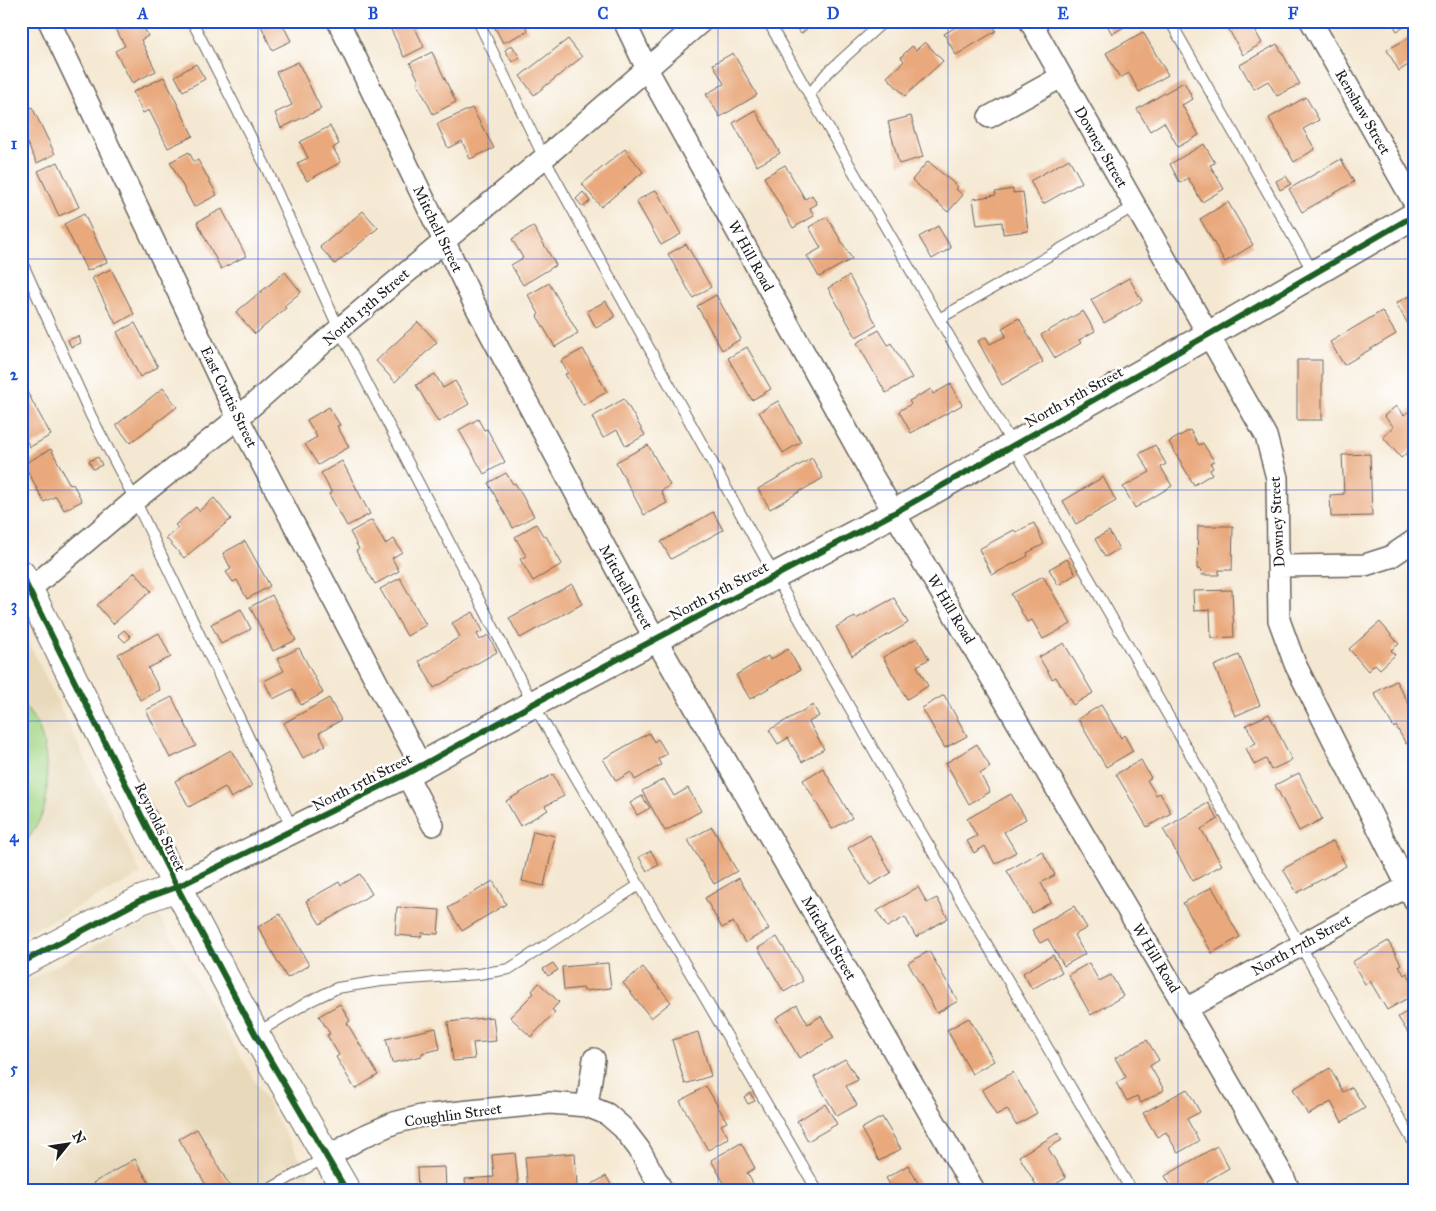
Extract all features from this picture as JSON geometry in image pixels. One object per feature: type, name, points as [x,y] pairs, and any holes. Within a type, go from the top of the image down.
[{"type":"main road","name":"Reynolds Street","points":[[25,582],[176,888],[255,1034],[346,1190]]},
{"type":"main road","name":"North 15th Street","points":[[21,963],[141,900],[176,888]]},
{"type":"street","name":"East Curtis Street","points":[[50,21],[238,418],[414,770]]},
{"type":"street","name":"Mitchell Street","points":[[338,21],[443,241],[483,320],[655,640],[974,1190]]},
{"type":"street","name":"W Hill Road","points":[[624,21],[647,69],[894,513],[1186,1009],[1282,1174],[1289,1190]]},
{"type":"street","name":"North 13th Street","points":[[25,582],[135,500],[238,418],[339,329],[544,158],[702,21]]},
{"type":"street","name":"Downey Street","points":[[1030,21],[1266,436],[1277,478],[1279,620],[1295,664],[1412,890]]},
{"type":"street","name":"Renshaw Street","points":[[1311,21],[1415,204]]},
{"type":"street","points":[[989,117],[1061,76]]},
{"type":"street","name":"North 15th Street","points":[[176,888],[414,770],[533,704],[894,513],[1415,215]]},
{"type":"street","points":[[1279,566],[1365,565],[1390,557],[1415,540]]},
{"type":"street","name":"North 15th Street","points":[[414,770],[433,825]]},
{"type":"street","name":"North 17th Street","points":[[1186,1009],[1299,946],[1412,890]]},
{"type":"street","points":[[587,1106],[594,1060]]},
{"type":"street","name":"Coughlin Street","points":[[326,1157],[394,1123],[421,1116],[550,1103],[587,1106],[607,1114],[623,1128],[639,1149],[662,1190]]},
{"type":"lane","points":[[192,21],[264,163],[339,329],[533,704],[818,1190]]},
{"type":"lane","points":[[478,21],[544,158],[775,576],[901,798],[1131,1190]]},
{"type":"lane","points":[[768,21],[1415,1145]]},
{"type":"lane","points":[[809,95],[824,75],[884,21]]},
{"type":"lane","points":[[1170,21],[1314,274]]},
{"type":"lane","points":[[939,319],[1135,206]]},
{"type":"lane","points":[[21,260],[91,416],[135,500],[294,831]]},
{"type":"lane","points":[[255,1034],[308,1002],[337,988],[381,981],[479,974],[509,969],[639,885]]},
{"type":"lane","points":[[268,1190],[326,1157]]},
{"type":"shaded area","points":[[21,626],[141,874],[21,937]]},
{"type":"shaded area","points":[[157,912],[318,1190],[21,1190],[21,984]]},
{"type":"green space","points":[[21,703],[35,721],[42,736],[47,768],[47,790],[42,815],[21,850]]},
{"type":"building","points":[[125,21],[141,21],[148,36],[141,40],[156,71],[132,83],[115,51],[125,46],[115,27]]},
{"type":"building","points":[[259,21],[281,21],[291,41],[272,50]]},
{"type":"building","points":[[387,21],[412,21],[424,47],[404,57]]},
{"type":"building","points":[[523,21],[528,31],[503,43],[492,22]]},
{"type":"building","points":[[791,21],[816,21],[801,34]]},
{"type":"building","points":[[966,21],[991,21],[996,31],[956,55],[944,34]]},
{"type":"building","points":[[1105,21],[1134,21],[1112,34]]},
{"type":"building","points":[[1224,21],[1258,21],[1252,25],[1262,43],[1243,55]]},
{"type":"building","points":[[1391,21],[1415,21],[1397,31]]},
{"type":"building","points":[[1143,32],[1168,75],[1139,92],[1129,73],[1120,78],[1106,53]]},
{"type":"building","points":[[1415,34],[1415,77],[1408,65],[1399,71],[1387,50]]},
{"type":"building","points":[[568,39],[582,57],[534,95],[520,76]]},
{"type":"building","points":[[925,42],[943,61],[905,96],[887,77],[904,61],[901,57],[912,46],[916,50]]},
{"type":"building","points":[[1277,44],[1300,84],[1277,96],[1268,81],[1254,89],[1240,65]]},
{"type":"building","points":[[512,45],[520,58],[512,62],[505,50]]},
{"type":"building","points":[[432,52],[456,102],[433,114],[410,63]]},
{"type":"building","points":[[733,53],[757,95],[720,117],[706,94],[724,84],[713,64]]},
{"type":"building","points":[[298,62],[321,109],[281,128],[275,113],[292,105],[276,72]]},
{"type":"building","points":[[196,64],[205,79],[183,91],[175,76]]},
{"type":"building","points":[[164,77],[193,136],[168,148],[149,110],[143,113],[133,92]]},
{"type":"building","points":[[21,79],[29,93],[21,97]]},
{"type":"building","points":[[1184,82],[1193,99],[1182,105],[1199,135],[1178,147],[1164,122],[1150,131],[1137,109]]},
{"type":"building","points":[[1306,97],[1319,120],[1303,129],[1315,149],[1294,162],[1269,118]]},
{"type":"building","points":[[32,107],[55,154],[37,163],[21,131],[21,113]]},
{"type":"building","points":[[472,108],[494,148],[470,159],[462,141],[448,148],[437,124]]},
{"type":"building","points":[[755,110],[780,153],[757,166],[733,123]]},
{"type":"building","points":[[911,116],[923,157],[899,164],[888,122]]},
{"type":"building","points":[[330,126],[339,144],[333,148],[341,162],[307,181],[297,163],[308,158],[300,142]]},
{"type":"building","points":[[1204,144],[1215,163],[1210,165],[1224,189],[1202,202],[1188,178],[1180,183],[1170,164]]},
{"type":"building","points":[[625,149],[643,172],[601,207],[582,184]]},
{"type":"building","points":[[189,152],[194,162],[198,160],[217,195],[194,207],[170,162]]},
{"type":"building","points":[[1069,159],[1082,182],[1043,204],[1030,181]]},
{"type":"building","points":[[1341,159],[1354,182],[1302,212],[1289,189]]},
{"type":"building","points":[[928,161],[958,187],[956,189],[963,195],[948,212],[912,180]]},
{"type":"building","points":[[58,162],[79,207],[59,216],[38,171]]},
{"type":"building","points":[[785,165],[805,199],[812,195],[817,204],[810,208],[814,216],[793,228],[764,177]]},
{"type":"building","points":[[1286,176],[1291,184],[1280,190],[1276,181]]},
{"type":"building","points":[[1013,189],[1013,193],[1023,192],[1028,231],[1003,234],[1002,222],[977,225],[973,199],[996,195],[995,192]]},
{"type":"building","points":[[656,190],[681,234],[661,245],[636,201]]},
{"type":"building","points":[[583,192],[590,201],[583,207],[576,199]]},
{"type":"building","points":[[1228,202],[1253,245],[1225,262],[1200,219]]},
{"type":"building","points":[[222,209],[246,256],[221,269],[197,222]]},
{"type":"building","points":[[363,211],[378,228],[335,264],[320,247]]},
{"type":"building","points":[[84,214],[107,262],[87,271],[64,224]]},
{"type":"building","points":[[827,217],[852,259],[819,277],[807,256],[821,248],[809,227]]},
{"type":"building","points":[[533,226],[556,265],[523,285],[511,265],[523,258],[512,239]]},
{"type":"building","points":[[938,226],[951,248],[932,259],[919,237]]},
{"type":"building","points":[[686,244],[711,287],[693,298],[668,254]]},
{"type":"building","points":[[111,269],[134,314],[116,324],[92,278]]},
{"type":"building","points":[[285,272],[301,292],[284,306],[286,308],[255,334],[236,312]]},
{"type":"building","points":[[849,276],[877,325],[856,337],[828,288]]},
{"type":"building","points":[[1129,278],[1142,301],[1104,323],[1091,300]]},
{"type":"building","points":[[549,283],[578,333],[555,347],[537,316],[539,314],[528,295]]},
{"type":"building","points":[[1415,293],[1415,320],[1408,324],[1396,303]]},
{"type":"building","points":[[716,295],[741,339],[722,350],[697,306]]},
{"type":"building","points":[[606,301],[615,317],[596,328],[587,311]]},
{"type":"building","points":[[1083,311],[1095,331],[1079,340],[1081,343],[1055,358],[1041,335]]},
{"type":"building","points":[[1382,311],[1396,334],[1344,365],[1330,342]]},
{"type":"building","points":[[1019,318],[1043,362],[1002,385],[978,341],[986,337],[990,344],[1006,336],[1002,328]]},
{"type":"building","points":[[418,322],[437,342],[395,382],[376,361]]},
{"type":"building","points":[[135,323],[158,367],[140,377],[117,332]]},
{"type":"building","points":[[879,330],[888,345],[891,343],[912,378],[886,393],[857,343]]},
{"type":"building","points":[[79,336],[81,343],[71,347],[68,340]]},
{"type":"building","points":[[747,347],[771,389],[752,400],[728,358]]},
{"type":"building","points":[[583,349],[607,392],[583,405],[565,374],[568,373],[561,361]]},
{"type":"building","points":[[1297,360],[1322,360],[1322,420],[1297,420]]},
{"type":"building","points":[[435,374],[443,388],[455,381],[469,404],[438,422],[416,385]]},
{"type":"building","points":[[951,384],[962,405],[911,433],[899,411],[911,404],[909,401],[931,389],[933,394]]},
{"type":"building","points":[[163,388],[177,407],[130,443],[116,425]]},
{"type":"building","points":[[26,390],[51,435],[30,447],[21,431],[21,392]]},
{"type":"building","points":[[624,399],[645,435],[626,446],[617,430],[603,438],[592,417]]},
{"type":"building","points":[[778,401],[801,442],[783,453],[759,412]]},
{"type":"building","points":[[1396,406],[1404,415],[1415,406],[1415,446],[1401,458],[1383,437],[1394,427],[1384,416]]},
{"type":"building","points":[[329,407],[340,425],[337,426],[349,447],[318,465],[305,444],[317,437],[307,420]]},
{"type":"building","points":[[478,419],[484,430],[487,429],[505,462],[484,474],[459,430]]},
{"type":"building","points":[[1190,430],[1199,445],[1203,443],[1214,461],[1210,463],[1213,468],[1210,470],[1212,474],[1194,485],[1169,442]]},
{"type":"building","points":[[648,445],[670,485],[661,491],[667,503],[644,515],[616,462]]},
{"type":"building","points":[[1155,445],[1166,464],[1161,467],[1172,486],[1135,508],[1123,487],[1150,472],[1139,454]]},
{"type":"building","points":[[51,449],[70,485],[73,484],[82,501],[64,510],[56,496],[44,502],[24,464]]},
{"type":"building","points":[[1370,454],[1372,516],[1331,517],[1330,495],[1344,494],[1342,455]]},
{"type":"building","points":[[98,457],[102,465],[93,469],[89,461]]},
{"type":"building","points":[[812,458],[823,478],[770,509],[758,489]]},
{"type":"building","points":[[342,461],[370,514],[347,526],[329,494],[332,493],[321,473]]},
{"type":"building","points":[[506,473],[513,484],[515,483],[534,516],[513,528],[488,483]]},
{"type":"building","points":[[1103,477],[1116,501],[1076,524],[1063,501]]},
{"type":"building","points":[[214,498],[231,519],[184,558],[166,538],[178,528],[175,525],[196,507],[199,511]]},
{"type":"building","points":[[713,512],[723,530],[671,559],[661,542]]},
{"type":"building","points":[[372,520],[385,544],[394,539],[402,552],[392,558],[399,571],[375,584],[356,551],[359,549],[350,532]]},
{"type":"building","points":[[1034,523],[1044,544],[1027,553],[1028,556],[992,575],[979,549],[1014,530],[1016,532]]},
{"type":"building","points":[[536,524],[544,537],[546,536],[562,564],[533,581],[520,559],[526,556],[515,537]]},
{"type":"building","points":[[1198,526],[1233,526],[1232,570],[1219,570],[1219,575],[1201,575],[1202,570],[1197,569]]},
{"type":"building","points":[[1109,531],[1119,549],[1105,557],[1095,539]]},
{"type":"building","points":[[245,541],[270,586],[247,599],[237,580],[233,582],[226,572],[231,569],[223,553]]},
{"type":"building","points":[[1067,559],[1076,574],[1058,585],[1049,569]]},
{"type":"building","points":[[135,572],[151,591],[113,624],[97,605]]},
{"type":"building","points":[[1043,576],[1071,624],[1043,639],[1032,620],[1027,622],[1011,594]]},
{"type":"building","points":[[400,578],[426,625],[407,636],[380,589]]},
{"type":"building","points":[[572,584],[582,604],[520,638],[509,618]]},
{"type":"building","points":[[1232,590],[1234,637],[1211,638],[1210,610],[1194,611],[1193,591]]},
{"type":"building","points":[[272,595],[296,640],[273,651],[250,607]]},
{"type":"building","points":[[894,598],[908,623],[852,656],[836,627],[855,617],[856,619]]},
{"type":"building","points":[[241,609],[251,629],[221,644],[211,624]]},
{"type":"building","points":[[473,612],[483,631],[477,634],[480,640],[488,635],[497,652],[434,688],[419,661],[460,637],[452,623]]},
{"type":"building","points":[[1380,622],[1399,644],[1391,650],[1395,655],[1380,669],[1375,664],[1368,671],[1349,649]]},
{"type":"building","points":[[124,630],[131,637],[125,642],[118,635]]},
{"type":"building","points":[[159,633],[171,657],[148,668],[160,690],[140,700],[118,654]]},
{"type":"building","points":[[917,638],[929,659],[917,666],[928,686],[907,699],[883,657]]},
{"type":"building","points":[[1064,643],[1093,693],[1073,705],[1056,677],[1052,679],[1039,657]]},
{"type":"building","points":[[299,648],[323,693],[301,705],[293,689],[273,699],[264,681],[284,671],[277,659]]},
{"type":"building","points":[[788,649],[800,670],[750,699],[736,675],[768,656],[770,660]]},
{"type":"building","points":[[1239,655],[1260,705],[1235,716],[1214,666]]},
{"type":"building","points":[[1396,681],[1415,715],[1415,739],[1406,744],[1396,726],[1394,728],[1374,693]]},
{"type":"building","points":[[944,695],[967,736],[945,748],[922,708]]},
{"type":"building","points":[[172,697],[196,746],[170,758],[146,710]]},
{"type":"building","points":[[329,698],[341,720],[319,733],[326,745],[303,758],[284,723]]},
{"type":"building","points":[[813,705],[819,716],[809,722],[824,749],[802,762],[788,738],[778,744],[769,730]]},
{"type":"building","points":[[1101,705],[1121,738],[1124,735],[1133,751],[1106,767],[1078,719]]},
{"type":"building","points":[[1269,714],[1292,760],[1271,770],[1266,759],[1254,765],[1246,748],[1256,743],[1246,725]]},
{"type":"building","points":[[649,733],[654,742],[658,739],[667,754],[658,759],[661,765],[635,780],[631,772],[616,781],[603,759]]},
{"type":"building","points":[[977,744],[990,767],[980,774],[990,792],[969,804],[946,763]]},
{"type":"building","points":[[231,750],[252,786],[231,798],[225,787],[189,807],[175,781]]},
{"type":"building","points":[[1141,760],[1151,778],[1147,780],[1156,795],[1160,793],[1171,813],[1147,827],[1116,774]]},
{"type":"building","points":[[823,768],[852,818],[832,829],[803,780]]},
{"type":"building","points":[[1299,773],[1322,819],[1299,831],[1275,785]]},
{"type":"building","points":[[553,774],[564,796],[545,806],[548,810],[520,826],[506,801]]},
{"type":"building","points":[[664,779],[674,796],[688,788],[701,811],[665,831],[642,791]]},
{"type":"building","points":[[1011,794],[1026,819],[1004,832],[1016,852],[995,864],[985,846],[974,853],[967,841],[977,836],[967,819]]},
{"type":"building","points":[[642,796],[650,808],[637,815],[630,803]]},
{"type":"building","points":[[1208,803],[1218,819],[1201,829],[1222,865],[1193,881],[1163,829]]},
{"type":"building","points":[[712,827],[737,871],[714,884],[688,840]]},
{"type":"building","points":[[533,831],[555,836],[544,886],[522,881]]},
{"type":"building","points":[[870,835],[891,873],[870,885],[848,848]]},
{"type":"building","points":[[1333,841],[1346,866],[1297,893],[1283,869]]},
{"type":"building","points":[[651,851],[659,865],[647,871],[639,857]]},
{"type":"building","points":[[1042,851],[1055,875],[1041,883],[1051,902],[1032,913],[1007,871]]},
{"type":"building","points":[[360,874],[372,894],[320,924],[306,901],[339,882],[341,885]]},
{"type":"building","points":[[739,878],[769,929],[745,943],[733,922],[722,928],[705,898]]},
{"type":"building","points":[[493,881],[506,904],[462,931],[448,908]]},
{"type":"building","points":[[918,887],[927,903],[937,898],[948,918],[916,937],[905,917],[887,927],[877,911]]},
{"type":"building","points":[[1212,887],[1240,937],[1212,953],[1183,903]]},
{"type":"building","points":[[1074,906],[1087,928],[1074,935],[1085,954],[1064,966],[1048,939],[1040,943],[1032,930]]},
{"type":"building","points":[[397,907],[440,910],[438,934],[422,933],[421,937],[395,935]]},
{"type":"building","points":[[280,914],[309,965],[287,978],[258,927]]},
{"type":"building","points":[[777,937],[803,981],[784,992],[758,948]]},
{"type":"building","points":[[1388,941],[1401,964],[1399,965],[1404,975],[1407,973],[1415,987],[1415,994],[1387,1010],[1370,981],[1365,984],[1352,962]]},
{"type":"building","points":[[929,951],[958,1001],[937,1013],[908,963]]},
{"type":"building","points":[[1053,955],[1062,972],[1032,989],[1023,973]]},
{"type":"building","points":[[553,963],[558,970],[548,976],[543,969]]},
{"type":"building","points":[[608,963],[611,988],[584,991],[583,988],[564,990],[562,967]]},
{"type":"building","points":[[1089,963],[1099,981],[1111,975],[1123,996],[1091,1015],[1068,975]]},
{"type":"building","points":[[643,967],[671,1002],[651,1018],[623,983]]},
{"type":"building","points":[[539,983],[559,1002],[552,1010],[555,1012],[531,1037],[510,1017],[534,993],[532,991]]},
{"type":"building","points":[[340,1004],[350,1021],[347,1023],[378,1075],[355,1089],[336,1057],[339,1055],[327,1035],[330,1034],[319,1016]]},
{"type":"building","points":[[797,1005],[808,1024],[821,1016],[834,1038],[799,1058],[776,1018]]},
{"type":"building","points":[[1415,1007],[1415,1044],[1398,1017]]},
{"type":"building","points":[[493,1017],[496,1041],[473,1043],[475,1059],[453,1061],[448,1022]]},
{"type":"building","points":[[969,1018],[994,1061],[972,1074],[947,1030]]},
{"type":"building","points":[[436,1028],[440,1049],[422,1053],[422,1056],[392,1063],[386,1039]]},
{"type":"building","points":[[698,1032],[711,1076],[685,1084],[672,1040]]},
{"type":"building","points":[[1147,1040],[1159,1060],[1150,1066],[1164,1090],[1141,1103],[1137,1096],[1127,1101],[1116,1083],[1126,1077],[1115,1058]]},
{"type":"building","points":[[845,1059],[858,1080],[846,1086],[857,1105],[837,1116],[814,1077]]},
{"type":"building","points":[[1330,1068],[1343,1092],[1352,1087],[1365,1108],[1342,1122],[1331,1102],[1308,1115],[1293,1089]]},
{"type":"building","points":[[1013,1072],[1037,1113],[1016,1125],[1007,1109],[996,1115],[982,1090]]},
{"type":"building","points":[[706,1086],[727,1122],[721,1125],[729,1138],[708,1150],[680,1101]]},
{"type":"building","points":[[1187,1089],[1200,1112],[1187,1119],[1199,1141],[1178,1153],[1166,1132],[1157,1137],[1143,1113]]},
{"type":"building","points":[[750,1093],[755,1101],[748,1104],[744,1097]]},
{"type":"building","points":[[825,1104],[837,1124],[808,1141],[797,1121]]},
{"type":"building","points":[[882,1117],[901,1149],[879,1161],[861,1129]]},
{"type":"building","points":[[197,1129],[229,1185],[221,1190],[209,1190],[179,1139]]},
{"type":"building","points":[[1058,1133],[1062,1140],[1048,1148],[1066,1178],[1045,1190],[1039,1190],[1019,1156]]},
{"type":"building","points":[[741,1143],[755,1168],[747,1173],[757,1190],[728,1190],[711,1160]]},
{"type":"building","points":[[1217,1146],[1229,1168],[1207,1181],[1211,1190],[1173,1190],[1165,1176]]},
{"type":"building","points":[[515,1153],[519,1190],[466,1190],[465,1179],[494,1177],[492,1155]]},
{"type":"building","points":[[575,1153],[577,1186],[528,1190],[525,1157]]},
{"type":"building","points":[[135,1159],[153,1190],[97,1190],[93,1183]]},
{"type":"building","points":[[908,1165],[922,1190],[893,1190],[886,1178]]},
{"type":"building","points":[[445,1167],[446,1190],[418,1190],[417,1168]]},
{"type":"building","points":[[606,1176],[614,1190],[582,1190]]},
{"type":"cycle path","points":[[21,963],[141,900],[177,887],[406,774],[533,704],[894,513],[1415,215]]},
{"type":"cycle path","points":[[21,574],[177,887],[255,1034],[346,1190]]}]
